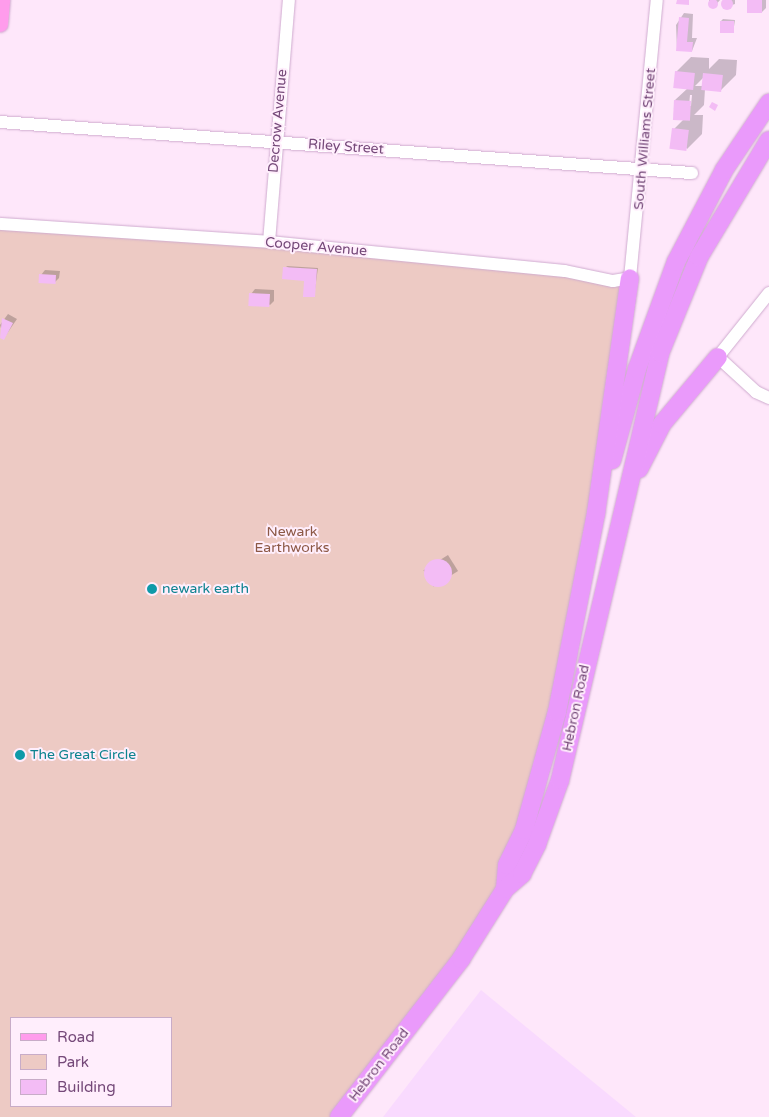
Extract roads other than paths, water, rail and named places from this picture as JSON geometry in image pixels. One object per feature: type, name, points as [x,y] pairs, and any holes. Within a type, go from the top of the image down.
[{"type":"highway","points":[[596,513],[637,368],[676,262],[724,170],[769,103]]},
{"type":"highway","points":[[620,515],[649,393],[671,325],[724,209],[769,140]]},
{"type":"highway","points":[[596,513],[630,278]]},
{"type":"highway","points":[[620,515],[645,452],[662,424],[718,357]]},
{"type":"highway","name":"Hebron Road","points":[[505,889],[507,865],[524,830],[548,749],[596,513]]},
{"type":"highway","name":"Hebron Road","points":[[338,1117],[461,959],[505,889],[522,874],[560,780],[620,515]]},
{"type":"main road","points":[[0,24],[2,0]]},
{"type":"street","name":"Decrow Avenue","points":[[269,242],[275,142],[289,0]]},
{"type":"street","name":"South Williams Street","points":[[630,278],[643,171],[657,0]]},
{"type":"street","name":"Riley Street","points":[[0,122],[643,171],[692,173]]},
{"type":"street","name":"Cooper Avenue","points":[[0,224],[269,242],[565,271],[613,281],[630,278]]},
{"type":"street","points":[[769,293],[718,357],[756,392],[769,398]]},
{"type":"place","name":"newark earth","points":[[152,589]]},
{"type":"place","name":"The Great Circle","points":[[20,755]]},
{"type":"park label","name":"Newark Earthworks","points":[[292,540]]}]
